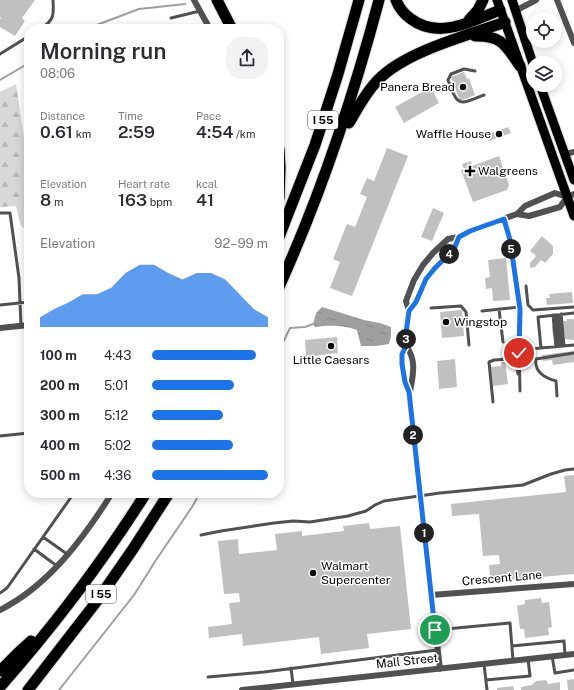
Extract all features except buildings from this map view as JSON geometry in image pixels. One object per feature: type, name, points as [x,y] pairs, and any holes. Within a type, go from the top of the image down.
[{"type":"highway","points":[[217,0],[229,24]]},
{"type":"highway","name":"I 55","points":[[284,224],[315,145],[336,81],[359,0]]},
{"type":"highway","name":"I 55","points":[[284,275],[308,218],[339,134],[379,0]]},
{"type":"highway","points":[[396,0],[403,12],[413,20],[423,26],[435,29],[443,29],[465,23],[498,5]]},
{"type":"highway","points":[[465,23],[478,10],[483,0]]},
{"type":"highway","points":[[339,134],[349,122],[364,97],[386,72],[411,57],[430,49],[505,22]]},
{"type":"highway","points":[[466,36],[485,35],[494,37],[503,43],[520,66]]},
{"type":"highway","name":"I 55","points":[[0,687],[45,632],[104,554],[143,498]]},
{"type":"highway","name":"I 55","points":[[28,690],[96,601],[133,549],[166,498]]},
{"type":"highway","points":[[0,671],[19,652],[45,632]]},
{"type":"main road","points":[[512,0],[530,56]]},
{"type":"main road","points":[[498,5],[516,11]]},
{"type":"main road","points":[[498,5],[570,196],[574,216]]},
{"type":"main road","points":[[505,22],[516,11]]},
{"type":"main road","points":[[543,92],[569,153],[574,180]]},
{"type":"street","points":[[194,0],[207,24]]},
{"type":"street","points":[[516,11],[536,0]]},
{"type":"street","points":[[557,0],[574,43]]},
{"type":"street","points":[[440,669],[409,392],[405,382],[402,364],[402,354],[406,346],[409,311],[406,301],[414,280],[423,265],[448,239],[459,237],[470,231],[517,214],[526,206],[555,193],[570,196]]},
{"type":"street","points":[[517,214],[529,216],[560,207],[570,196]]},
{"type":"street","points":[[409,311],[416,302],[426,279],[454,249],[459,237]]},
{"type":"street","points":[[0,328],[24,325]]},
{"type":"street","points":[[406,346],[411,352],[414,372],[409,392]]},
{"type":"street","points":[[0,610],[11,605],[33,589],[57,566],[90,525],[109,498]]},
{"type":"street","name":"Crescent Lane","points":[[431,595],[574,584]]},
{"type":"street","name":"Mall Street","points":[[242,690],[574,654]]},
{"type":"lane","points":[[48,24],[54,13],[52,0]]},
{"type":"lane","points":[[171,18],[200,11]]},
{"type":"lane","points":[[0,54],[24,39]]},
{"type":"lane","points":[[475,71],[464,68],[451,74],[448,80],[456,99],[459,102],[463,103],[484,95]]},
{"type":"lane","points":[[0,213],[10,214],[18,278],[21,326]]},
{"type":"lane","points":[[504,219],[510,240],[519,307],[520,391]]},
{"type":"lane","points":[[526,286],[528,305],[534,310],[574,307]]},
{"type":"lane","points":[[0,305],[24,302]]},
{"type":"lane","points":[[432,308],[462,306],[466,312],[469,345]]},
{"type":"lane","points":[[482,311],[519,307]]},
{"type":"lane","points":[[500,309],[503,342]]},
{"type":"lane","points":[[541,348],[538,317],[574,313]]},
{"type":"lane","points":[[557,315],[560,346]]},
{"type":"lane","points":[[557,315],[560,346]]},
{"type":"lane","points":[[519,350],[574,345]]},
{"type":"lane","points":[[557,396],[556,381],[540,373],[537,369],[536,359],[574,353]]},
{"type":"lane","points":[[493,402],[489,365],[491,361],[509,358],[514,360],[517,366],[520,381]]},
{"type":"lane","points":[[0,436],[24,434]]},
{"type":"lane","points":[[201,535],[274,523],[293,521],[310,522],[348,516],[366,511],[384,501],[420,495],[523,484],[565,470],[574,470]]},
{"type":"lane","points":[[0,593],[7,588],[70,498]]},
{"type":"lane","points":[[43,537],[67,554]]},
{"type":"lane","points":[[34,550],[57,566]]},
{"type":"lane","points":[[435,630],[510,624],[513,660]]},
{"type":"lane","points":[[512,646],[564,641],[565,655]]},
{"type":"lane","points":[[208,677],[438,650]]},
{"type":"lane","points":[[552,656],[554,672],[574,670]]},
{"type":"lane","points":[[486,680],[530,676],[528,659]]},
{"type":"lane","points":[[484,664],[487,690]]},
{"type":"lane","points":[[291,668],[293,684]]},
{"type":"green space","points":[[16,84],[24,137],[24,228],[21,226],[16,206],[0,207],[0,92]]},
{"type":"water","points":[[322,307],[391,327],[389,344],[361,346],[357,330],[336,326],[315,327],[313,324],[316,313]]},
{"type":"waterway","points":[[99,24],[139,9],[185,4]]},
{"type":"waterway","points":[[0,80],[24,66]]},
{"type":"waterway","points":[[284,341],[290,328],[305,327],[313,324]]},
{"type":"waterway","points":[[59,690],[134,595],[197,498]]},
{"type":"place","name":"Panera Bread","points":[[463,87]]},
{"type":"place","name":"Waffle House","points":[[499,134]]},
{"type":"place","name":"Walgreens","points":[[470,171]]},
{"type":"place","name":"Wingstop","points":[[446,322]]},
{"type":"place","name":"Little Caesars","points":[[331,346]]},
{"type":"place","name":"Walmart Supercenter","points":[[313,573]]},
{"type":"route","points":[[435,630],[409,392],[405,382],[402,364],[402,354],[406,346],[409,311],[416,302],[426,279],[454,249],[459,237],[470,231],[504,219],[510,240],[520,309],[519,353]]}]
